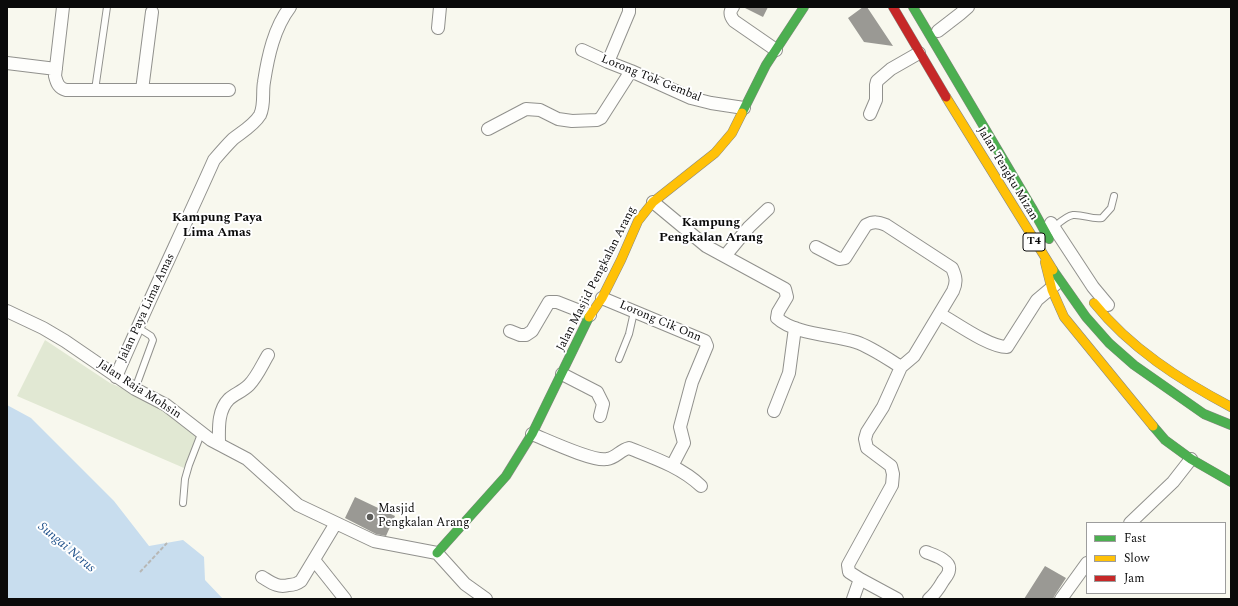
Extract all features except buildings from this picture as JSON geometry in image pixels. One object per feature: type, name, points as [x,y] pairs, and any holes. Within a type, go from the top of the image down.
[{"type":"main road","name":"Jalan Masjid Pengkalan Arang","points":[[437,553],[506,476],[532,434],[590,315],[602,298],[621,260],[638,221],[653,202],[715,153],[732,133],[776,50],[804,7]]},
{"type":"main road","name":"Jalan Tengku Mizan","points":[[893,7],[919,53],[1044,258],[1055,285],[1109,343],[1134,366],[1204,414],[1231,425]]},
{"type":"main road","name":"Jalan Tengku Mizan","points":[[913,7],[1054,246]]},
{"type":"main road","points":[[1055,285],[1058,306],[1064,317],[1165,440],[1191,459],[1231,482]]},
{"type":"main road","points":[[1081,285],[1106,318],[1141,350],[1195,388],[1231,407]]},
{"type":"street","points":[[64,7],[55,76],[61,88],[66,90],[229,90]]},
{"type":"street","name":"Jalan Paya Lima Amas","points":[[116,377],[137,327],[214,160],[222,150],[260,115],[264,81],[270,51],[282,20],[290,7]]},
{"type":"street","points":[[438,28],[440,7]]},
{"type":"street","points":[[608,62],[629,12],[629,7]]},
{"type":"street","points":[[733,7],[730,16],[734,21],[776,50]]},
{"type":"street","points":[[923,7],[1053,228],[1093,287],[1119,318],[1159,351],[1190,373],[1231,394]]},
{"type":"street","points":[[938,32],[968,7]]},
{"type":"street","points":[[142,90],[152,9]]},
{"type":"street","name":"Lorong Tok Gembal","points":[[582,50],[691,98],[711,103],[744,108]]},
{"type":"street","points":[[870,114],[876,100],[877,81],[891,69],[919,53]]},
{"type":"street","points":[[7,62],[56,69]]},
{"type":"street","points":[[488,129],[526,109],[540,110],[558,119],[572,121],[597,120],[601,118],[630,70]]},
{"type":"street","points":[[653,202],[706,246],[785,289],[787,296],[778,312],[777,318],[783,323],[795,328],[857,342],[901,367]]},
{"type":"street","points":[[725,256],[749,227],[768,210]]},
{"type":"street","points":[[816,247],[842,260],[845,258],[866,225],[872,222],[878,222],[886,225],[952,268],[956,277],[956,284],[940,314],[914,356],[901,367],[883,407],[867,432],[865,439],[867,448],[891,466],[893,474],[892,485],[848,565],[849,572],[897,599]]},
{"type":"street","points":[[940,314],[985,340],[1001,347],[1008,347],[1037,300],[1055,285]]},
{"type":"street","name":"Lorong Cik Onn","points":[[602,298],[705,341],[707,346],[692,382],[680,427],[684,442],[672,466]]},
{"type":"street","points":[[510,331],[526,335],[532,331],[549,302],[557,302],[590,315]]},
{"type":"street","name":"Jalan Raja Mohsin","points":[[7,311],[43,328],[65,341],[134,389],[166,404],[201,434],[247,459],[298,505],[374,541],[437,553]]},
{"type":"street","points":[[774,411],[789,373],[795,328]]},
{"type":"street","points":[[219,444],[219,418],[222,409],[228,400],[249,386],[268,355]]},
{"type":"street","points":[[562,374],[597,392],[603,404],[600,416]]},
{"type":"street","points":[[532,434],[578,453],[605,460],[614,458],[624,449],[629,448],[672,466],[701,486]]},
{"type":"street","points":[[1131,522],[1174,482],[1191,459]]},
{"type":"street","points":[[262,577],[277,586],[283,587],[298,584],[336,523]]},
{"type":"street","points":[[926,552],[941,559],[947,563],[950,568],[949,572],[935,593],[929,599]]},
{"type":"street","points":[[437,553],[465,584],[486,599]]},
{"type":"street","points":[[314,560],[345,599]]},
{"type":"street","points":[[1061,599],[1086,564]]},
{"type":"street","points":[[853,599],[860,579]]},
{"type":"lane","points":[[95,90],[107,7]]},
{"type":"lane","points":[[1053,228],[1067,217],[1073,215],[1092,219],[1102,218],[1111,208],[1114,196]]},
{"type":"lane","points":[[618,359],[629,334],[634,312]]},
{"type":"lane","points":[[134,389],[153,340],[151,336],[137,327]]},
{"type":"lane","points":[[183,503],[185,479],[201,434]]},
{"type":"path","points":[[140,572],[167,543]]},
{"type":"green space","points":[[45,340],[110,383],[161,405],[196,437],[184,468],[17,396]]},
{"type":"water","name":"Sungai Nerus","points":[[7,405],[31,418],[114,501],[149,546],[183,540],[204,557],[205,580],[223,599],[9,599],[7,596]]},
{"type":"traffic: fast","points":[[742,113],[766,65],[804,7]]},
{"type":"traffic: fast","points":[[913,7],[1049,239]]},
{"type":"traffic: fast","points":[[1053,270],[1086,317],[1109,343],[1134,365],[1204,414],[1231,425]]},
{"type":"traffic: fast","points":[[437,553],[506,476],[532,434],[589,317]]},
{"type":"traffic: fast","points":[[1153,426],[1165,440],[1191,459],[1231,482]]},
{"type":"traffic: slow","points":[[946,97],[1053,270]]},
{"type":"traffic: slow","points":[[589,317],[602,298],[638,221],[653,202],[715,153],[732,133],[742,113]]},
{"type":"traffic: slow","points":[[1045,262],[1052,290],[1064,317],[1153,426]]},
{"type":"traffic: slow","points":[[1094,303],[1123,334],[1157,362],[1193,386],[1231,407]]},
{"type":"traffic: jam","points":[[893,7],[946,97]]},
{"type":"place","name":"Masjid Pengkalan Arang","points":[[370,517]]},
{"type":"district","name":"Kampung Paya Lima Amas","points":[[217,226]]},
{"type":"district","name":"Kampung Pengkalan Arang","points":[[711,230]]}]
